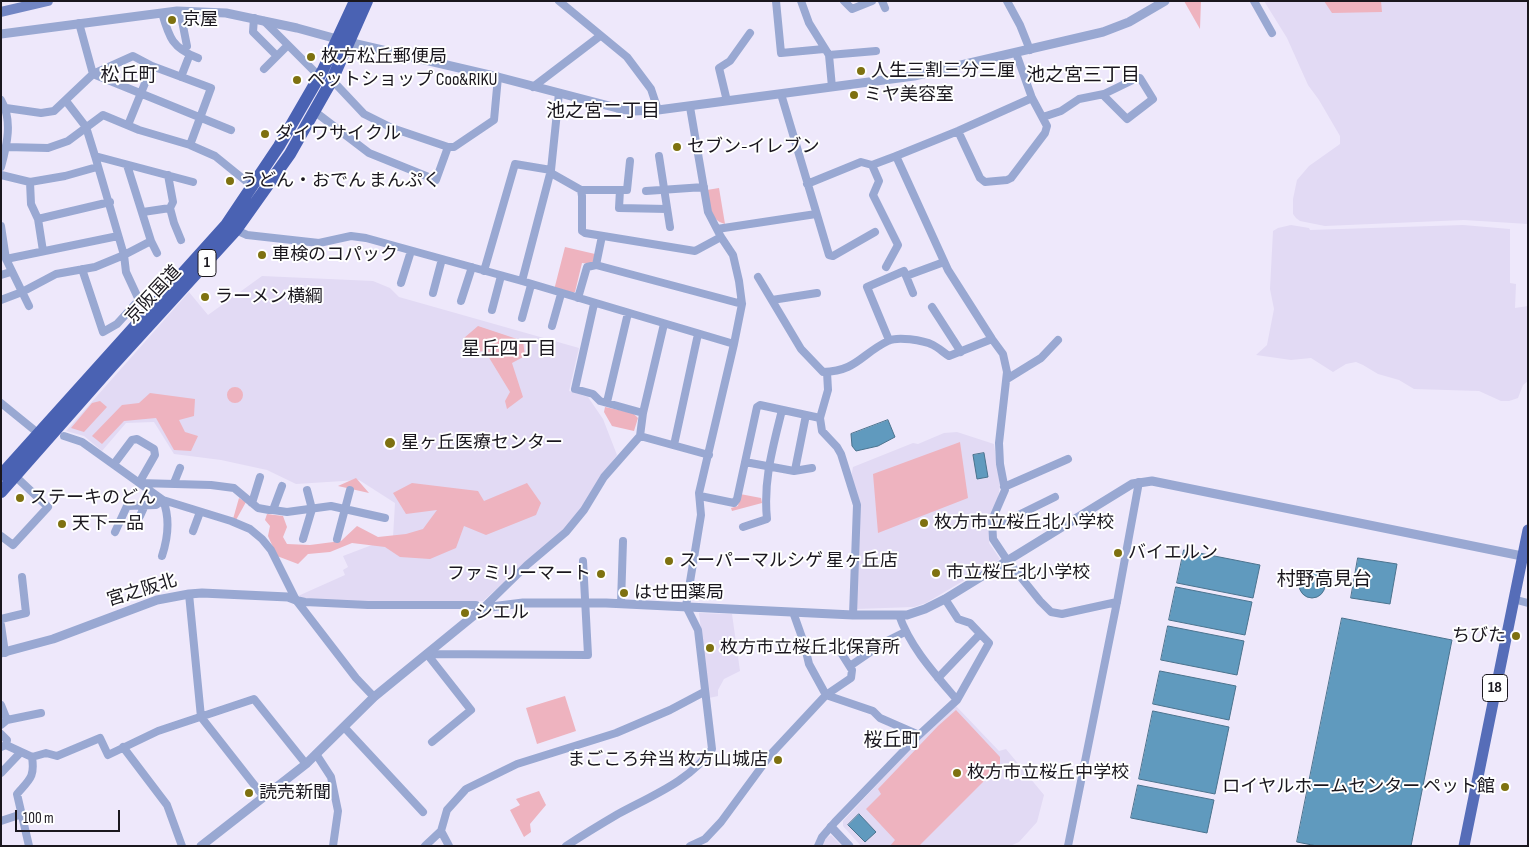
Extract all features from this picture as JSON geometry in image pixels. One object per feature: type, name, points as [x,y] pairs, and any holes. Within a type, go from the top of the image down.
[{"type":"highway","name":"京阪国道","points":[[343,41],[355,1]]},
{"type":"highway","name":"京阪国道","points":[[1,475],[236,230],[290,154],[314,111],[326,78],[343,41],[367,1]]},
{"type":"highway","name":"京阪国道","points":[[1,492],[226,225],[326,78]]},
{"type":"main road","points":[[1,12],[48,1]]},
{"type":"main road","name":"18","points":[[1464,846],[1512,599],[1528,530]]},
{"type":"street","points":[[559,1],[628,57],[651,89],[658,110]]},
{"type":"street","points":[[776,1],[781,53],[876,51]]},
{"type":"street","points":[[801,1],[809,23],[826,52],[832,87]]},
{"type":"street","points":[[844,1],[852,9],[872,1]]},
{"type":"street","points":[[1007,1],[1020,25],[1030,50]]},
{"type":"street","points":[[1,34],[180,11],[226,13],[498,77],[617,108],[658,110],[914,76],[1103,32],[1129,22],[1165,1]]},
{"type":"street","points":[[1254,1],[1272,33]]},
{"type":"street","points":[[180,11],[187,46]]},
{"type":"street","points":[[162,13],[174,43],[184,52],[198,58]]},
{"type":"street","points":[[258,19],[364,114],[392,128],[448,147],[454,146],[494,120],[498,77]]},
{"type":"street","points":[[258,19],[253,32],[277,56]]},
{"type":"street","points":[[79,23],[92,74]]},
{"type":"street","points":[[728,102],[719,68],[730,61],[750,33]]},
{"type":"street","points":[[534,87],[600,36]]},
{"type":"street","points":[[264,69],[288,45]]},
{"type":"street","points":[[958,131],[980,178],[984,182],[1011,178],[1045,133],[1048,126],[1032,98],[1016,53]]},
{"type":"street","points":[[6,108],[41,112],[54,111],[92,74],[133,56],[152,66],[211,88],[199,116],[190,145]]},
{"type":"street","points":[[181,77],[188,59]]},
{"type":"street","points":[[128,126],[152,66]]},
{"type":"street","points":[[92,74],[231,130]]},
{"type":"street","points":[[1043,118],[1061,111],[1079,99],[1104,94],[1137,78],[1140,78],[1153,99],[1127,119],[1104,94]]},
{"type":"street","points":[[522,282],[551,172],[560,93]]},
{"type":"street","points":[[780,94],[829,255],[832,256],[875,232]]},
{"type":"street","points":[[807,184],[861,162],[872,165],[896,156],[1032,98]]},
{"type":"street","points":[[1,100],[8,116],[6,147],[1,167]]},
{"type":"street","points":[[66,101],[86,127],[110,202],[124,255],[126,272],[139,300],[117,324],[103,332],[82,269]]},
{"type":"street","points":[[566,846],[612,817],[687,776],[707,757],[712,749],[698,630],[686,606],[701,516],[700,496],[742,304],[733,255],[716,229],[708,212],[690,107]]},
{"type":"street","points":[[314,111],[369,153],[436,180],[448,147]]},
{"type":"street","points":[[6,147],[48,148],[68,140],[103,115],[128,126],[190,145],[215,156],[252,186]]},
{"type":"street","points":[[96,156],[193,182]]},
{"type":"street","points":[[659,156],[670,228]]},
{"type":"street","points":[[896,156],[944,262],[992,339],[1004,354],[1008,372],[1000,443],[1000,464],[1005,490],[992,520],[993,539],[1006,560],[1051,612],[1062,614],[1117,602]]},
{"type":"street","points":[[484,271],[514,164],[551,172],[581,190],[627,190],[630,161]]},
{"type":"street","points":[[128,165],[151,241],[157,253]]},
{"type":"street","points":[[872,165],[879,181],[873,196],[898,245],[886,267]]},
{"type":"street","points":[[1,175],[30,182],[65,176],[98,167]]},
{"type":"street","points":[[168,175],[173,202],[170,208],[181,240]]},
{"type":"street","points":[[30,182],[31,204],[38,219],[43,251]]},
{"type":"street","points":[[646,191],[704,187]]},
{"type":"street","points":[[581,190],[582,231],[585,233],[696,251],[721,237]]},
{"type":"street","points":[[620,190],[619,208],[667,209]]},
{"type":"street","points":[[38,219],[110,202]]},
{"type":"street","points":[[143,212],[170,208]]},
{"type":"street","points":[[716,229],[816,214]]},
{"type":"street","points":[[1,226],[6,259],[29,306]]},
{"type":"street","points":[[236,230],[247,235],[319,243],[352,236],[366,238],[532,284],[594,304],[734,344]]},
{"type":"street","points":[[6,259],[118,236]]},
{"type":"street","points":[[596,265],[602,236]]},
{"type":"street","points":[[1,300],[22,292],[56,274],[95,267],[151,241]]},
{"type":"street","points":[[401,283],[410,251]]},
{"type":"street","points":[[433,293],[442,259]]},
{"type":"street","points":[[906,276],[944,262]]},
{"type":"street","points":[[578,298],[586,267],[596,265],[742,304]]},
{"type":"street","points":[[462,301],[472,268]]},
{"type":"street","points":[[889,340],[867,287],[904,271],[913,293]]},
{"type":"street","points":[[1,275],[11,272]]},
{"type":"street","points":[[492,310],[502,276]]},
{"type":"street","points":[[758,277],[802,349],[823,372],[852,366],[889,340],[904,338],[932,344],[949,356],[992,339]]},
{"type":"street","points":[[522,318],[532,284]]},
{"type":"street","points":[[772,300],[817,293]]},
{"type":"street","points":[[552,326],[561,294]]},
{"type":"street","points":[[594,304],[574,389],[593,394],[600,401],[643,413]]},
{"type":"street","points":[[932,307],[961,352]]},
{"type":"street","points":[[607,402],[628,313]]},
{"type":"street","points":[[201,846],[306,764],[374,697],[483,608],[527,565],[566,532],[584,510],[604,477],[640,436],[643,413],[664,324]]},
{"type":"street","points":[[674,445],[698,334]]},
{"type":"street","points":[[1007,379],[1041,358],[1058,340]]},
{"type":"street","points":[[827,372],[828,390],[820,418],[822,431],[841,454],[857,505],[854,615]]},
{"type":"street","points":[[1,403],[33,428]]},
{"type":"street","points":[[700,496],[734,503],[737,499],[757,407],[760,406],[820,418]]},
{"type":"street","points":[[743,527],[767,519],[764,498],[768,466],[782,410]]},
{"type":"street","points":[[795,470],[806,415]]},
{"type":"street","points":[[64,436],[82,442],[163,500],[250,529],[262,539],[271,550],[296,600],[356,678],[374,697]]},
{"type":"street","points":[[640,436],[709,455]]},
{"type":"street","points":[[114,464],[132,440],[137,439],[154,449],[155,455],[140,483]]},
{"type":"street","points":[[1004,487],[1068,459]]},
{"type":"street","points":[[745,462],[795,470],[812,468]]},
{"type":"street","points":[[174,483],[180,468]]},
{"type":"street","points":[[1,536],[13,545],[48,507],[15,476]]},
{"type":"street","points":[[252,503],[260,477]]},
{"type":"street","points":[[296,600],[368,605],[476,605],[483,608],[523,603],[620,603],[854,615],[908,615],[926,609],[945,599],[1132,484],[1152,481],[1522,556]]},
{"type":"street","points":[[1068,846],[1139,482]]},
{"type":"street","points":[[140,483],[174,483],[234,488],[258,508],[287,512],[331,506],[385,518]]},
{"type":"street","points":[[273,510],[282,486]]},
{"type":"street","points":[[303,539],[312,509],[307,490]]},
{"type":"street","points":[[337,540],[350,490]]},
{"type":"street","points":[[992,528],[1055,497]]},
{"type":"street","points":[[115,532],[127,506],[156,505],[163,500]]},
{"type":"street","points":[[162,556],[168,540],[167,509],[163,500]]},
{"type":"street","points":[[140,516],[145,504]]},
{"type":"street","points":[[193,532],[200,512]]},
{"type":"street","points":[[620,603],[622,540]]},
{"type":"street","points":[[427,654],[588,655],[583,561]]},
{"type":"street","points":[[1,619],[26,612],[22,577]]},
{"type":"street","points":[[189,594],[201,717],[263,796]]},
{"type":"street","name":"宮之阪北","points":[[3,653],[53,639],[157,600],[189,594],[288,597],[296,600]]},
{"type":"street","points":[[818,846],[822,837],[831,827],[919,735],[957,700],[988,643],[970,624],[958,619],[945,599]]},
{"type":"street","points":[[1512,599],[1528,603]]},
{"type":"street","points":[[793,612],[810,664],[826,695],[873,711],[880,718],[919,735]]},
{"type":"street","points":[[899,615],[905,632],[938,678],[957,700]]},
{"type":"street","points":[[1,625],[3,653]]},
{"type":"street","points":[[850,666],[885,642],[905,632]]},
{"type":"street","points":[[938,678],[980,634]]},
{"type":"street","points":[[690,846],[708,842],[770,754],[826,695],[851,678],[852,670],[840,651]]},
{"type":"street","points":[[427,654],[471,710],[432,742]]},
{"type":"street","points":[[425,846],[441,831],[447,810],[466,789],[517,764],[616,733],[670,710],[704,692]]},
{"type":"street","points":[[1,734],[7,740],[4,746],[32,757],[46,753],[57,756],[100,738],[108,755],[158,731],[254,699],[306,764]]},
{"type":"street","points":[[1,705],[4,722],[41,713]]},
{"type":"street","points":[[344,727],[423,812]]},
{"type":"street","points":[[123,747],[167,805],[182,846]]},
{"type":"street","points":[[1,773],[20,753]]},
{"type":"street","points":[[316,754],[331,777],[338,811],[333,846]]},
{"type":"street","points":[[28,846],[17,794],[30,779],[34,771],[32,757]]},
{"type":"street","points":[[1,820],[22,814]]},
{"type":"street","points":[[831,827],[849,846]]},
{"type":"street","points":[[441,831],[449,846]]},
{"type":"shaded area","points":[[1184,1],[1201,1],[1200,29]]},
{"type":"shaded area","points":[[1264,1],[1528,1],[1528,224],[1464,220],[1325,226],[1300,221],[1296,218],[1293,214],[1293,199],[1297,180],[1309,166],[1340,144],[1340,136],[1308,85],[1287,38]]},
{"type":"shaded area","points":[[1324,1],[1381,1],[1382,12],[1332,13]]},
{"type":"shaded area","points":[[719,188],[725,224],[713,215],[708,201],[707,190]]},
{"type":"shaded area","points":[[1291,225],[1309,228],[1310,230],[1463,225],[1510,229],[1510,283],[1516,284],[1515,308],[1528,306],[1528,381],[1523,385],[1518,398],[1501,401],[1479,391],[1414,389],[1399,380],[1378,374],[1356,362],[1346,364],[1333,372],[1311,358],[1291,360],[1256,355],[1267,345],[1274,309],[1270,289],[1273,231]]},
{"type":"shaded area","points":[[565,247],[595,254],[591,264],[582,263],[575,292],[570,294],[554,290]]},
{"type":"shaded area","name":"星ヶ丘医療センター","points":[[262,276],[373,281],[390,288],[399,297],[579,348],[569,391],[588,397],[603,419],[617,455],[601,477],[583,509],[567,527],[483,601],[368,602],[303,600],[298,596],[345,575],[343,570],[348,567],[343,556],[393,537],[395,503],[359,480],[296,484],[267,470],[221,460],[174,454],[154,422],[126,423],[102,451],[84,436],[66,431],[189,292],[208,315]]},
{"type":"shaded area","points":[[478,326],[523,341],[525,356],[512,363],[523,397],[507,409],[505,401],[510,392],[485,351],[473,352],[464,338]]},
{"type":"shaded area","points":[[232,387],[238,387],[243,392],[241,401],[232,403],[227,398],[227,392]]},
{"type":"shaded area","points":[[150,393],[195,399],[194,416],[179,420],[185,432],[198,436],[191,451],[174,450],[156,418],[124,421],[102,444],[92,436],[122,405],[139,403]]},
{"type":"shaded area","points":[[100,401],[107,407],[84,432],[71,428],[92,403]]},
{"type":"shaded area","points":[[605,407],[633,413],[638,418],[634,431],[612,426],[604,412]]},
{"type":"shaded area","name":"枚方市立桜丘北小学校","points":[[957,432],[994,444],[1000,486],[998,498],[991,514],[989,543],[1000,559],[926,603],[914,607],[856,609],[859,505],[851,477],[853,467],[913,443],[918,444],[944,433]]},
{"type":"shaded area","points":[[960,442],[968,498],[878,533],[873,474]]},
{"type":"shaded area","points":[[356,478],[369,493],[338,486]]},
{"type":"shaded area","points":[[412,483],[478,491],[484,501],[527,483],[541,503],[536,515],[486,535],[464,526],[456,548],[430,559],[400,557],[385,547],[352,543],[330,552],[308,554],[298,564],[277,556],[268,536],[270,526],[265,520],[267,514],[283,516],[287,527],[283,537],[287,544],[310,545],[341,541],[357,526],[378,537],[406,534],[423,529],[437,510],[406,514],[393,493]]},
{"type":"shaded area","points":[[740,494],[761,498],[762,503],[732,511],[731,508],[738,506]]},
{"type":"shaded area","points":[[239,498],[246,502],[236,520],[233,519]]},
{"type":"shaded area","points":[[699,613],[732,614],[740,671],[724,679],[718,690],[718,696],[709,698]]},
{"type":"shaded area","points":[[565,696],[576,731],[537,744],[526,708]]},
{"type":"shaded area","name":"枚方市立桜丘中学校","points":[[956,706],[999,751],[1006,749],[1044,795],[1037,822],[1019,842],[1010,846],[861,846],[843,826],[843,821],[931,727]]},
{"type":"shaded area","points":[[956,710],[1000,757],[1000,765],[919,846],[890,846],[895,840],[866,809],[881,794],[878,789],[938,726]]},
{"type":"shaded area","points":[[539,791],[546,805],[530,824],[531,832],[524,837],[510,810],[520,805],[516,799]]},
{"type":"shaded area","points":[[831,835],[842,846],[821,846],[823,840]]},
{"type":"water","points":[[888,420],[895,437],[878,446],[856,451],[852,446],[851,434]]},
{"type":"water","points":[[984,453],[988,477],[977,479],[973,455]]},
{"type":"water","points":[[1184,550],[1260,565],[1253,598],[1177,583]]},
{"type":"water","points":[[1358,558],[1397,564],[1390,604],[1351,598]]},
{"type":"water","points":[[1312,572],[1321,576],[1325,585],[1321,594],[1312,598],[1303,594],[1299,585],[1303,576]]},
{"type":"water","points":[[1176,587],[1252,602],[1245,635],[1169,620]]},
{"type":"water","points":[[1342,618],[1452,640],[1411,846],[1317,846],[1297,842]]},
{"type":"water","points":[[1168,626],[1244,641],[1237,675],[1161,660]]},
{"type":"water","points":[[1160,671],[1236,686],[1229,720],[1153,704]]},
{"type":"water","points":[[1153,711],[1229,727],[1215,794],[1139,779]]},
{"type":"water","points":[[1138,785],[1214,800],[1207,833],[1131,818]]},
{"type":"water","points":[[859,814],[876,832],[865,842],[848,825]]},
{"type":"place","name":"京屋","points":[[172,20]]},
{"type":"place","name":"枚方松丘郵便局","points":[[311,57]]},
{"type":"place","name":"人生三割三分三厘","points":[[861,71]]},
{"type":"place","name":"ペットショップ Coo&RIKU","points":[[297,80]]},
{"type":"place","name":"ミヤ美容室","points":[[854,95]]},
{"type":"place","name":"ダイワサイクル","points":[[265,134]]},
{"type":"place","name":"セブン-イレブン","points":[[677,147]]},
{"type":"place","name":"うどん・おでん まんぷく","points":[[230,181]]},
{"type":"place","name":"車検のコパック","points":[[262,255]]},
{"type":"place","name":"ラーメン横綱","points":[[205,297]]},
{"type":"place","name":"星ヶ丘医療センター","points":[[390,443]]},
{"type":"place","name":"ステーキのどん","points":[[20,498]]},
{"type":"place","name":"枚方市立桜丘北小学校","points":[[924,523]]},
{"type":"place","name":"天下一品","points":[[62,524]]},
{"type":"place","name":"バイエルン","points":[[1118,553]]},
{"type":"place","name":"スーパーマルシゲ 星ヶ丘店","points":[[669,561]]},
{"type":"place","name":"市立桜丘北小学校","points":[[936,573]]},
{"type":"place","name":"ファミリーマート","points":[[601,574]]},
{"type":"place","name":"はせ田薬局","points":[[624,593]]},
{"type":"place","name":"シエル","points":[[465,613]]},
{"type":"place","name":"ちびた","points":[[1516,636]]},
{"type":"place","name":"枚方市立桜丘北保育所","points":[[710,648]]},
{"type":"place","name":"まごころ弁当 枚方山城店","points":[[778,760]]},
{"type":"place","name":"枚方市立桜丘中学校","points":[[957,773]]},
{"type":"place","name":"ロイヤルホームセンター ペット館","points":[[1505,787]]},
{"type":"place","name":"読売新聞","points":[[249,793]]},
{"type":"district","name":"松丘町","points":[[129,76]]},
{"type":"district","name":"池之宮三丁目","points":[[1083,76]]},
{"type":"district","name":"池之宮二丁目","points":[[603,112]]},
{"type":"district","name":"星丘四丁目","points":[[509,350]]},
{"type":"district","name":"村野高見台","points":[[1324,580]]},
{"type":"district","name":"桜丘町","points":[[892,741]]}]
